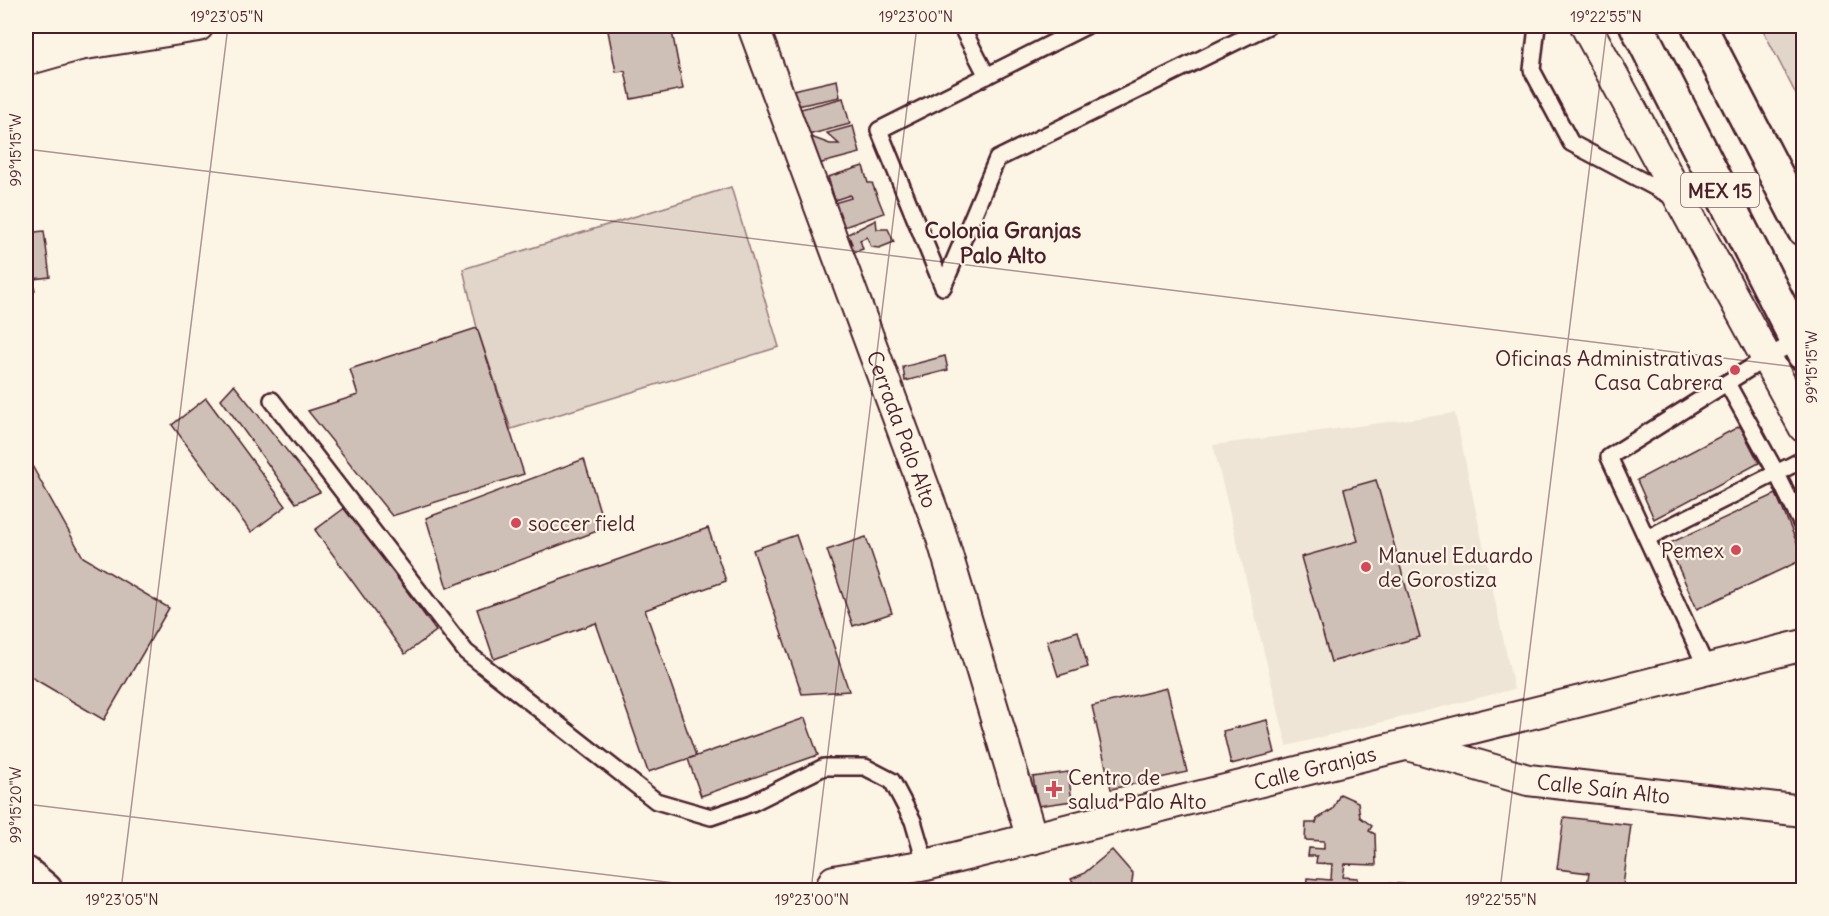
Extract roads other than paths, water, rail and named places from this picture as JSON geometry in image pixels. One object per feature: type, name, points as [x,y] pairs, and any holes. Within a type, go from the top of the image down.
[{"type":"main road","name":"MEX 15","points":[[1637,26],[1800,347]]},
{"type":"main road","name":"MEX 15","points":[[1699,26],[1803,229]]},
{"type":"main road","points":[[26,874],[45,891]]},
{"type":"street","points":[[26,60],[79,45],[198,26]]},
{"type":"street","name":"Cerrada Palo Alto","points":[[753,26],[939,528],[1032,839]]},
{"type":"street","points":[[1586,26],[1803,427]]},
{"type":"street","points":[[26,31],[79,45]]},
{"type":"street","name":"Calle Granjas","points":[[830,891],[834,881],[926,866],[1803,645]]},
{"type":"street","name":"Calle Saín Alto","points":[[1408,745],[1528,780],[1803,811]]},
{"type":"lane","points":[[961,26],[987,76]]},
{"type":"lane","points":[[1086,26],[879,130],[943,287],[997,159],[1268,26]]},
{"type":"lane","points":[[1536,27],[1532,70],[1571,143],[1680,201]]},
{"type":"lane","points":[[1707,669],[1609,457],[1766,358],[1800,347]]},
{"type":"lane","points":[[1727,383],[1776,472],[1803,529]]},
{"type":"lane","points":[[272,400],[466,652],[656,801],[711,818],[752,803],[824,767],[865,767],[892,781],[913,821],[926,866]]},
{"type":"lane","points":[[1647,538],[1803,459]]},
{"type":"place","name":"Oficinas Administrativas Casa Cabrera","points":[[1735,370]]},
{"type":"place","name":"soccer field","points":[[516,523]]},
{"type":"place","name":"Pemex","points":[[1736,550]]},
{"type":"place","name":"Manuel Eduardo de Gorostiza","points":[[1366,567]]},
{"type":"place","name":"Centro de salud Palo Alto","points":[[1054,789]]},
{"type":"district","name":"Colonia Granjas Palo Alto","points":[[1003,242]]}]
